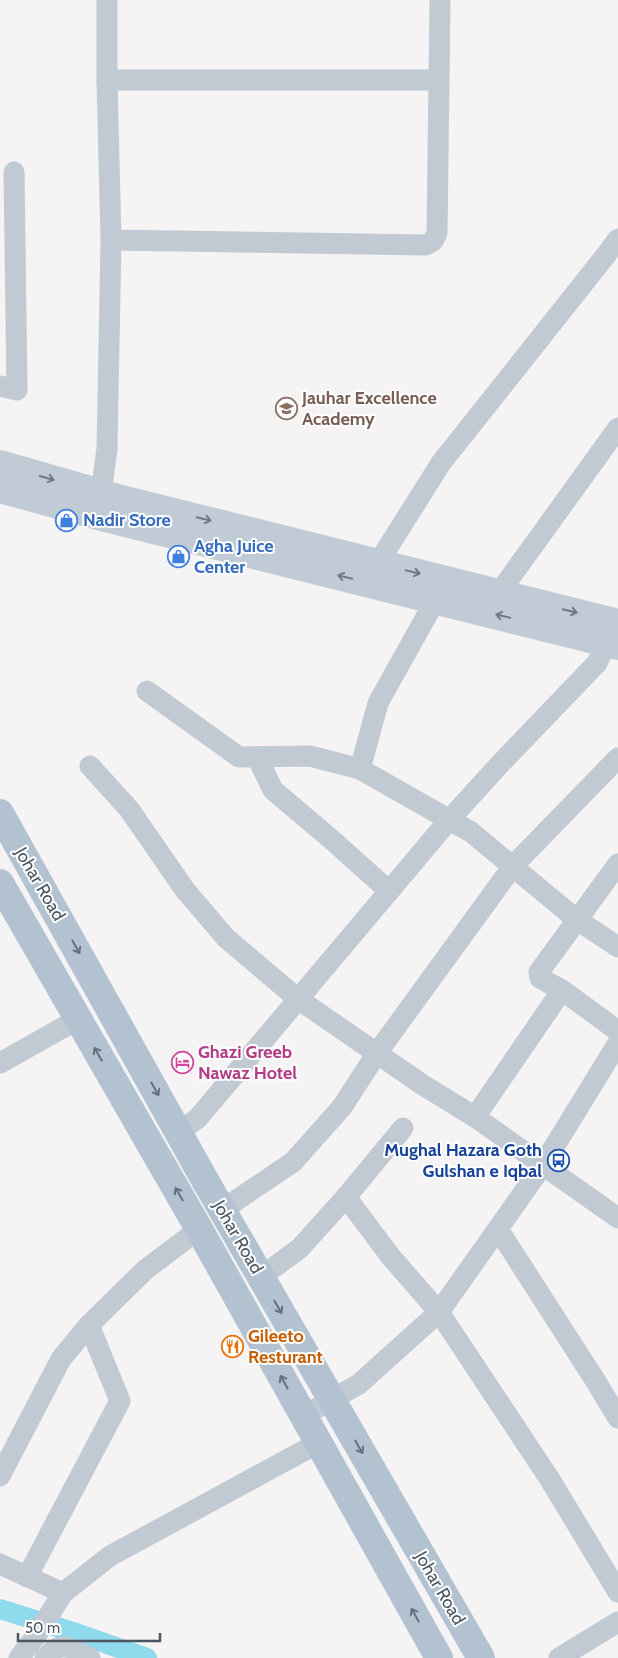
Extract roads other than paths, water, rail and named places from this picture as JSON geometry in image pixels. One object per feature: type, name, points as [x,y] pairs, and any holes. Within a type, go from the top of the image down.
[{"type":"main road","name":"Johar Road","points":[[0,813],[222,1210],[480,1658]]},
{"type":"main road","name":"Johar Road","points":[[0,883],[199,1229],[439,1658]]},
{"type":"street","points":[[97,504],[107,449],[111,240],[107,0]]},
{"type":"street","points":[[111,240],[426,245],[433,241],[437,233],[440,0]]},
{"type":"street","points":[[107,80],[439,80]]},
{"type":"street","points":[[0,386],[17,390],[8,250],[14,172]]},
{"type":"street","points":[[378,563],[441,464],[618,239]]},
{"type":"street","points":[[499,593],[618,428]]},
{"type":"street","points":[[0,464],[97,504],[436,600],[615,634]]},
{"type":"street","points":[[0,489],[97,504],[378,563],[499,593],[615,634]]},
{"type":"street","points":[[360,769],[378,703],[436,600]]},
{"type":"street","points":[[178,1132],[198,1118],[449,820],[501,762],[597,663],[615,634]]},
{"type":"street","points":[[147,691],[239,757],[310,756],[360,769],[471,832],[576,919],[618,947]]},
{"type":"street","points":[[257,757],[273,790],[389,891]]},
{"type":"street","points":[[222,1210],[293,1162],[342,1107],[377,1053],[513,866],[617,761]]},
{"type":"street","points":[[90,766],[129,809],[185,890],[226,938],[298,999],[423,1085],[475,1117],[618,1218]]},
{"type":"street","points":[[618,864],[539,972],[540,978],[562,990],[618,1031]]},
{"type":"street","points":[[475,1117],[562,990]]},
{"type":"street","points":[[0,1063],[78,1019]]},
{"type":"street","points":[[303,1416],[359,1384],[439,1312],[543,1165],[618,1043]]},
{"type":"street","points":[[261,1277],[300,1248],[346,1197],[403,1128]]},
{"type":"street","points":[[346,1197],[392,1257],[439,1312],[549,1478],[618,1592]]},
{"type":"street","points":[[0,1476],[61,1359],[90,1324],[145,1270],[199,1229]]},
{"type":"street","points":[[498,1229],[618,1418]]},
{"type":"street","points":[[27,1577],[120,1400],[90,1324]]},
{"type":"street","points":[[19,1658],[58,1601],[110,1556],[318,1443]]},
{"type":"street","points":[[0,1564],[27,1577],[58,1601]]},
{"type":"street","points":[[559,1658],[618,1622]]},
{"type":"street","points":[[45,1658],[57,1647],[64,1646],[90,1658]]},
{"type":"waterway","points":[[0,1609],[147,1658]]},
{"type":"place","name":"Jauhar Excellence Academy","points":[[286,408]]},
{"type":"place","name":"Nadir Store","points":[[67,520]]},
{"type":"place","name":"Agha Juice Center","points":[[178,556]]},
{"type":"place","name":"Ghazi Greeb Nawaz Hotel","points":[[182,1062]]},
{"type":"place","name":"Mughal Hazara Goth Gulshan e Iqbal","points":[[558,1160]]},
{"type":"place","name":"Gileeto Resturant","points":[[232,1346]]}]
